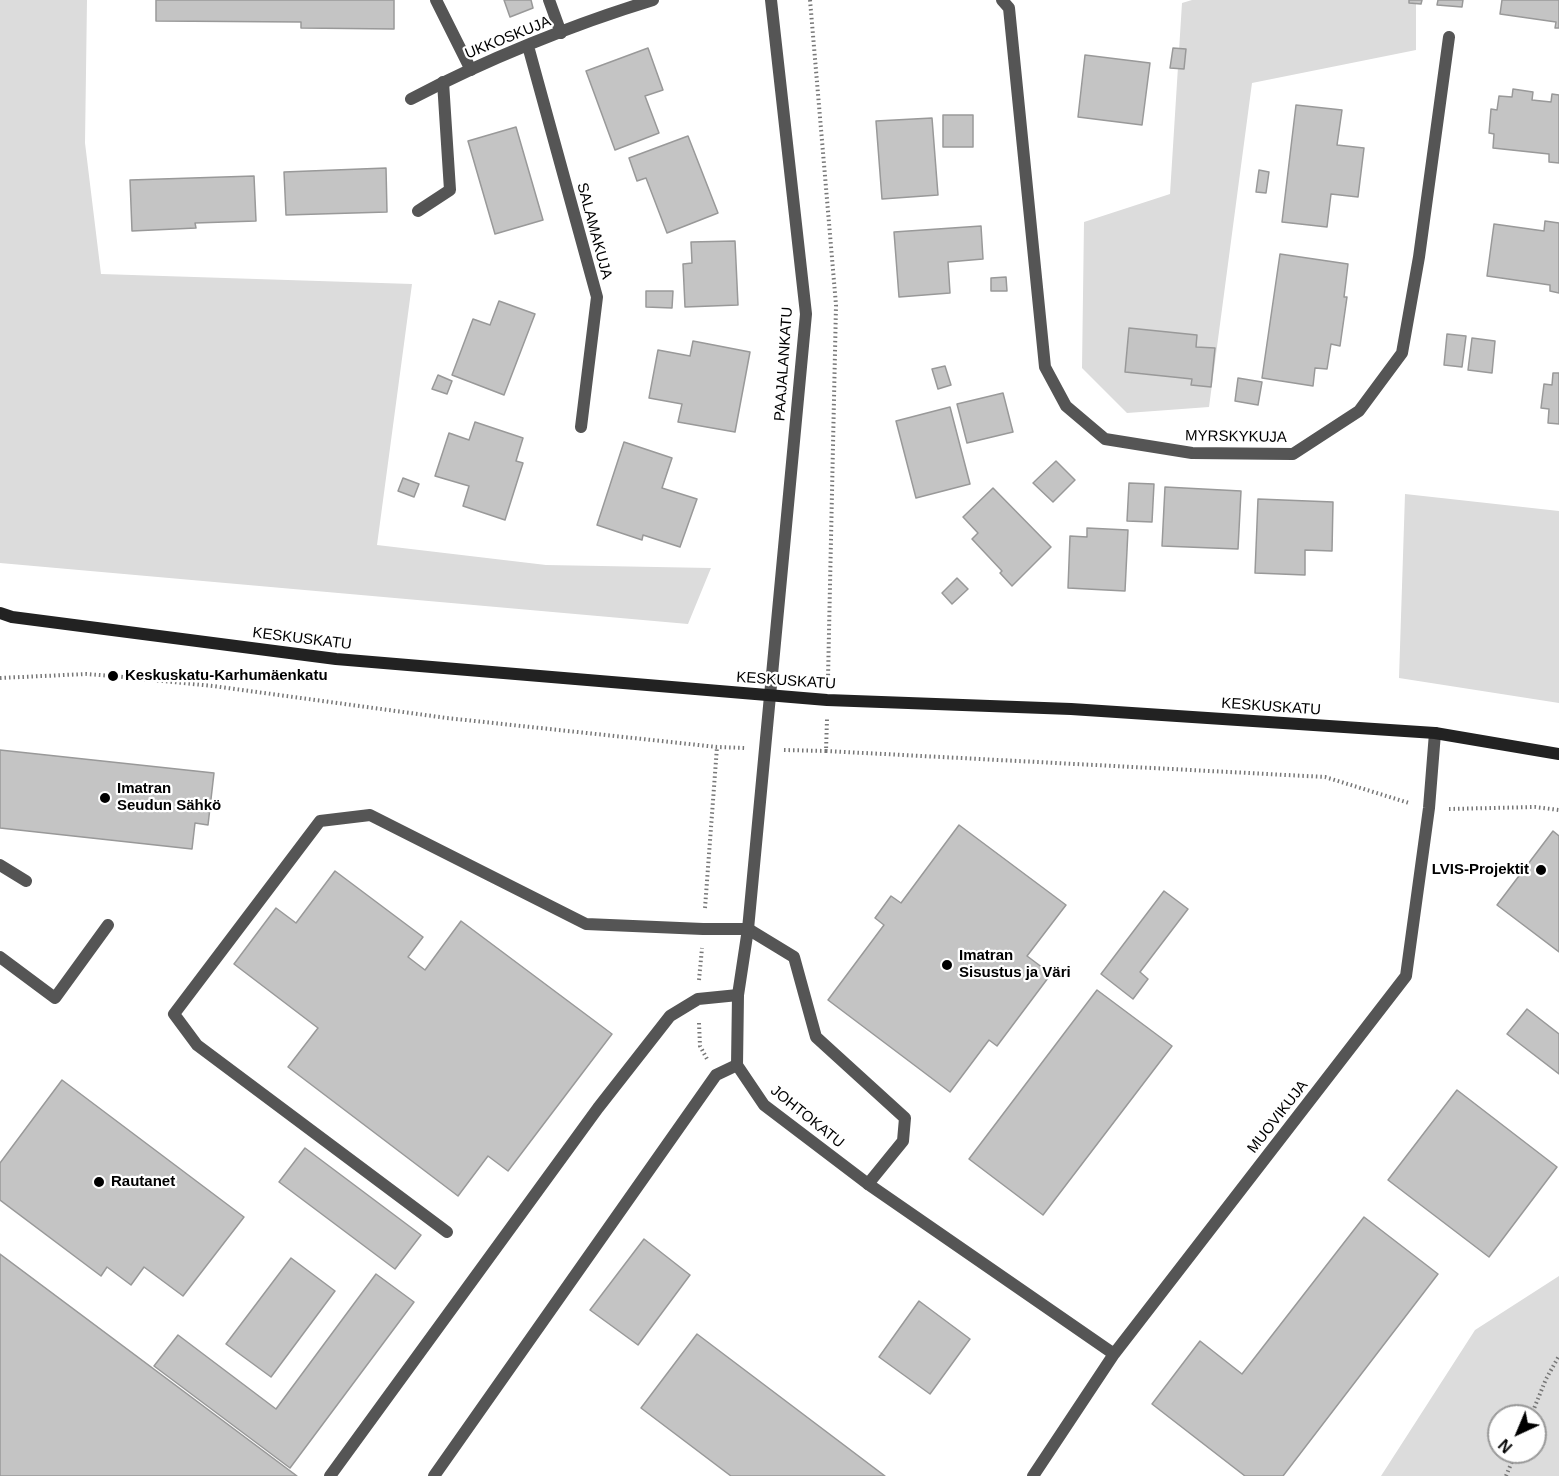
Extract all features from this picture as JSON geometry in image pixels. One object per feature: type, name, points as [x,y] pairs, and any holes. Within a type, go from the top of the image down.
[{"type":"main road","name":"KESKUSKATU","points":[[4,616],[336,659],[827,700],[1071,709],[1435,734],[1559,754]]},
{"type":"street","points":[[436,0],[471,70]]},
{"type":"street","points":[[549,0],[561,33]]},
{"type":"street","name":"UKKOSKUJA","points":[[411,99],[443,82],[528,46],[653,0]]},
{"type":"street","name":"PAAJALANKATU","points":[[769,695],[806,314],[771,0]]},
{"type":"street","name":"MYRSKYKUJA","points":[[1002,0],[1009,8],[1045,367],[1066,406],[1105,439],[1192,453],[1293,454],[1359,411],[1402,353],[1419,257],[1449,37]]},
{"type":"street","name":"SALAMAKUJA","points":[[528,46],[597,297],[581,427]]},
{"type":"street","points":[[418,211],[450,190],[443,82]]},
{"type":"street","points":[[434,1476],[716,1076],[737,1065],[738,995],[748,929],[769,695]]},
{"type":"street","name":"MUOVIKUJA","points":[[1033,1476],[1114,1354],[1406,976],[1429,808],[1435,734]]},
{"type":"street","points":[[447,1232],[197,1045],[174,1014],[320,821],[370,815],[586,924],[703,930],[748,929],[794,957],[816,1037],[905,1118],[903,1141],[868,1184]]},
{"type":"street","points":[[0,865],[26,881]]},
{"type":"street","points":[[0,957],[55,998],[108,925]]},
{"type":"street","points":[[330,1476],[598,1108],[670,1016],[698,999],[738,995]]},
{"type":"street","name":"JOHTOKATU","points":[[737,1065],[764,1105],[868,1184],[1114,1354]]},
{"type":"path","points":[[810,0],[836,305],[826,751]]},
{"type":"path","points":[[0,678],[95,675],[213,686],[458,719],[717,747],[1324,777],[1429,808],[1450,810],[1535,807],[1559,810]]},
{"type":"path","points":[[1536,1404],[1559,1356]]},
{"type":"shaded area","points":[[0,0],[87,0],[85,143],[101,274],[412,284],[377,545],[546,565],[711,568],[688,624],[0,563]]},
{"type":"shaded area","points":[[1192,0],[1416,0],[1416,50],[1252,83],[1209,407],[1127,413],[1082,368],[1084,222],[1170,194],[1182,3]]},
{"type":"shaded area","points":[[1405,494],[1559,511],[1559,703],[1399,678]]},
{"type":"shaded area","points":[[1559,1276],[1559,1476],[1381,1476],[1475,1330]]},
{"type":"building","points":[[156,0],[394,0],[394,29],[301,28],[301,22],[156,21]]},
{"type":"building","points":[[504,0],[531,0],[533,8],[510,17]]},
{"type":"building","points":[[1409,0],[1422,0],[1421,4],[1409,3]]},
{"type":"building","points":[[1438,0],[1463,0],[1462,7],[1437,5]]},
{"type":"building","points":[[1502,0],[1559,0],[1559,28],[1555,28],[1556,22],[1500,14]]},
{"type":"building","points":[[648,48],[663,90],[645,96],[659,133],[615,150],[586,71]]},
{"type":"building","points":[[1173,48],[1186,49],[1184,69],[1170,68]]},
{"type":"building","points":[[1085,55],[1150,63],[1142,125],[1078,117]]},
{"type":"building","points":[[1513,89],[1533,92],[1532,100],[1551,102],[1552,94],[1559,95],[1559,163],[1549,162],[1549,154],[1493,148],[1494,134],[1489,133],[1491,109],[1497,110],[1499,96],[1512,97]]},
{"type":"building","points":[[1296,105],[1342,110],[1337,145],[1364,148],[1358,197],[1331,194],[1327,227],[1282,222]]},
{"type":"building","points":[[943,115],[973,115],[973,147],[943,147]]},
{"type":"building","points":[[932,118],[938,195],[882,199],[876,121]]},
{"type":"building","points":[[516,127],[543,220],[495,234],[468,141]]},
{"type":"building","points":[[688,136],[718,213],[667,233],[646,178],[637,181],[629,158]]},
{"type":"building","points":[[386,168],[387,212],[286,215],[284,172]]},
{"type":"building","points":[[1259,170],[1269,172],[1266,193],[1256,192]]},
{"type":"building","points":[[254,176],[256,221],[195,223],[196,228],[132,231],[130,180]]},
{"type":"building","points":[[1545,221],[1559,223],[1559,293],[1550,291],[1550,285],[1487,276],[1494,224],[1544,231]]},
{"type":"building","points":[[981,226],[983,259],[948,262],[950,293],[899,297],[894,232]]},
{"type":"building","points":[[735,241],[738,305],[685,307],[683,264],[692,263],[691,242]]},
{"type":"building","points":[[1280,254],[1348,264],[1344,297],[1347,297],[1340,346],[1331,344],[1327,369],[1315,368],[1313,386],[1262,378]]},
{"type":"building","points":[[1006,277],[1007,291],[991,291],[991,278]]},
{"type":"building","points":[[646,291],[673,291],[672,308],[646,307]]},
{"type":"building","points":[[499,301],[535,314],[504,395],[452,375],[473,319],[490,325]]},
{"type":"building","points":[[1129,328],[1197,335],[1196,347],[1215,348],[1211,387],[1191,385],[1192,379],[1125,372]]},
{"type":"building","points":[[1447,334],[1466,336],[1462,367],[1444,365]]},
{"type":"building","points":[[1472,338],[1495,341],[1492,373],[1468,370]]},
{"type":"building","points":[[693,341],[750,352],[735,432],[678,422],[682,404],[649,398],[658,350],[690,356]]},
{"type":"building","points":[[945,366],[951,385],[938,389],[932,369]]},
{"type":"building","points":[[1553,373],[1559,373],[1559,424],[1548,423],[1549,409],[1541,408],[1544,384],[1552,385]]},
{"type":"building","points":[[438,375],[452,381],[447,394],[432,389]]},
{"type":"building","points":[[1238,378],[1262,382],[1258,405],[1235,401]]},
{"type":"building","points":[[1003,393],[1013,432],[967,443],[957,404]]},
{"type":"building","points":[[950,407],[970,484],[916,498],[896,421]]},
{"type":"building","points":[[475,422],[523,438],[516,461],[523,463],[505,520],[463,506],[469,486],[435,476],[449,433],[469,440]]},
{"type":"building","points":[[624,442],[672,458],[662,488],[697,499],[680,547],[643,535],[642,540],[597,525]]},
{"type":"building","points":[[1056,461],[1075,480],[1053,502],[1033,483]]},
{"type":"building","points":[[403,478],[419,484],[414,497],[398,491]]},
{"type":"building","points":[[1129,483],[1154,484],[1152,522],[1127,521]]},
{"type":"building","points":[[1165,487],[1241,491],[1238,549],[1162,546]]},
{"type":"building","points":[[993,488],[1051,547],[1012,586],[1000,573],[1002,571],[972,539],[978,533],[963,517]]},
{"type":"building","points":[[1258,499],[1333,502],[1332,551],[1305,550],[1305,575],[1255,573]]},
{"type":"building","points":[[1087,528],[1128,530],[1125,591],[1068,588],[1070,536],[1087,537]]},
{"type":"building","points":[[957,578],[968,589],[952,604],[942,593]]},
{"type":"building","name":"Imatran Seudun Sähkö","points":[[0,750],[214,773],[208,825],[195,823],[192,849],[0,828]]},
{"type":"building","name":"Imatran Sisustus ja Väri","points":[[959,825],[1066,905],[1027,956],[1051,974],[997,1046],[989,1040],[950,1092],[828,1000],[884,925],[875,918],[891,896],[901,903]]},
{"type":"building","name":"LVIS-Projektit","points":[[1553,831],[1559,836],[1559,952],[1497,905]]},
{"type":"building","points":[[335,871],[423,937],[408,957],[425,970],[461,921],[612,1034],[508,1171],[488,1156],[458,1196],[288,1067],[318,1028],[234,964],[276,908],[296,923]]},
{"type":"building","points":[[1164,891],[1188,909],[1140,972],[1148,979],[1133,999],[1101,974]]},
{"type":"building","points":[[1097,990],[1172,1046],[1043,1215],[969,1159]]},
{"type":"building","points":[[1527,1009],[1559,1034],[1559,1074],[1507,1034]]},
{"type":"building","name":"Rautanet","points":[[62,1080],[244,1217],[183,1296],[144,1267],[131,1285],[107,1267],[101,1276],[0,1200],[0,1163]]},
{"type":"building","points":[[1457,1090],[1557,1167],[1489,1257],[1388,1180]]},
{"type":"building","points":[[305,1148],[421,1235],[395,1269],[279,1182]]},
{"type":"building","points":[[1364,1217],[1438,1274],[1283,1476],[1245,1476],[1152,1404],[1200,1341],[1242,1374]]},
{"type":"building","points":[[644,1239],[690,1275],[638,1345],[590,1310]]},
{"type":"building","points":[[0,1254],[297,1476],[0,1476]]},
{"type":"building","points":[[291,1258],[335,1291],[271,1377],[226,1344]]},
{"type":"building","points":[[376,1274],[414,1302],[290,1468],[154,1366],[178,1335],[276,1409]]},
{"type":"building","points":[[919,1301],[970,1339],[930,1394],[879,1357]]},
{"type":"building","points":[[697,1334],[885,1476],[731,1476],[641,1408]]},
{"type":"place","name":"Keskuskatu-Karhumäenkatu","points":[[113,676]]},
{"type":"place","name":"Imatran Seudun Sähkö","points":[[105,798]]},
{"type":"place","name":"LVIS-Projektit","points":[[1541,870]]},
{"type":"place","name":"Imatran Sisustus ja Väri","points":[[947,965]]},
{"type":"place","name":"Rautanet","points":[[99,1182]]}]
